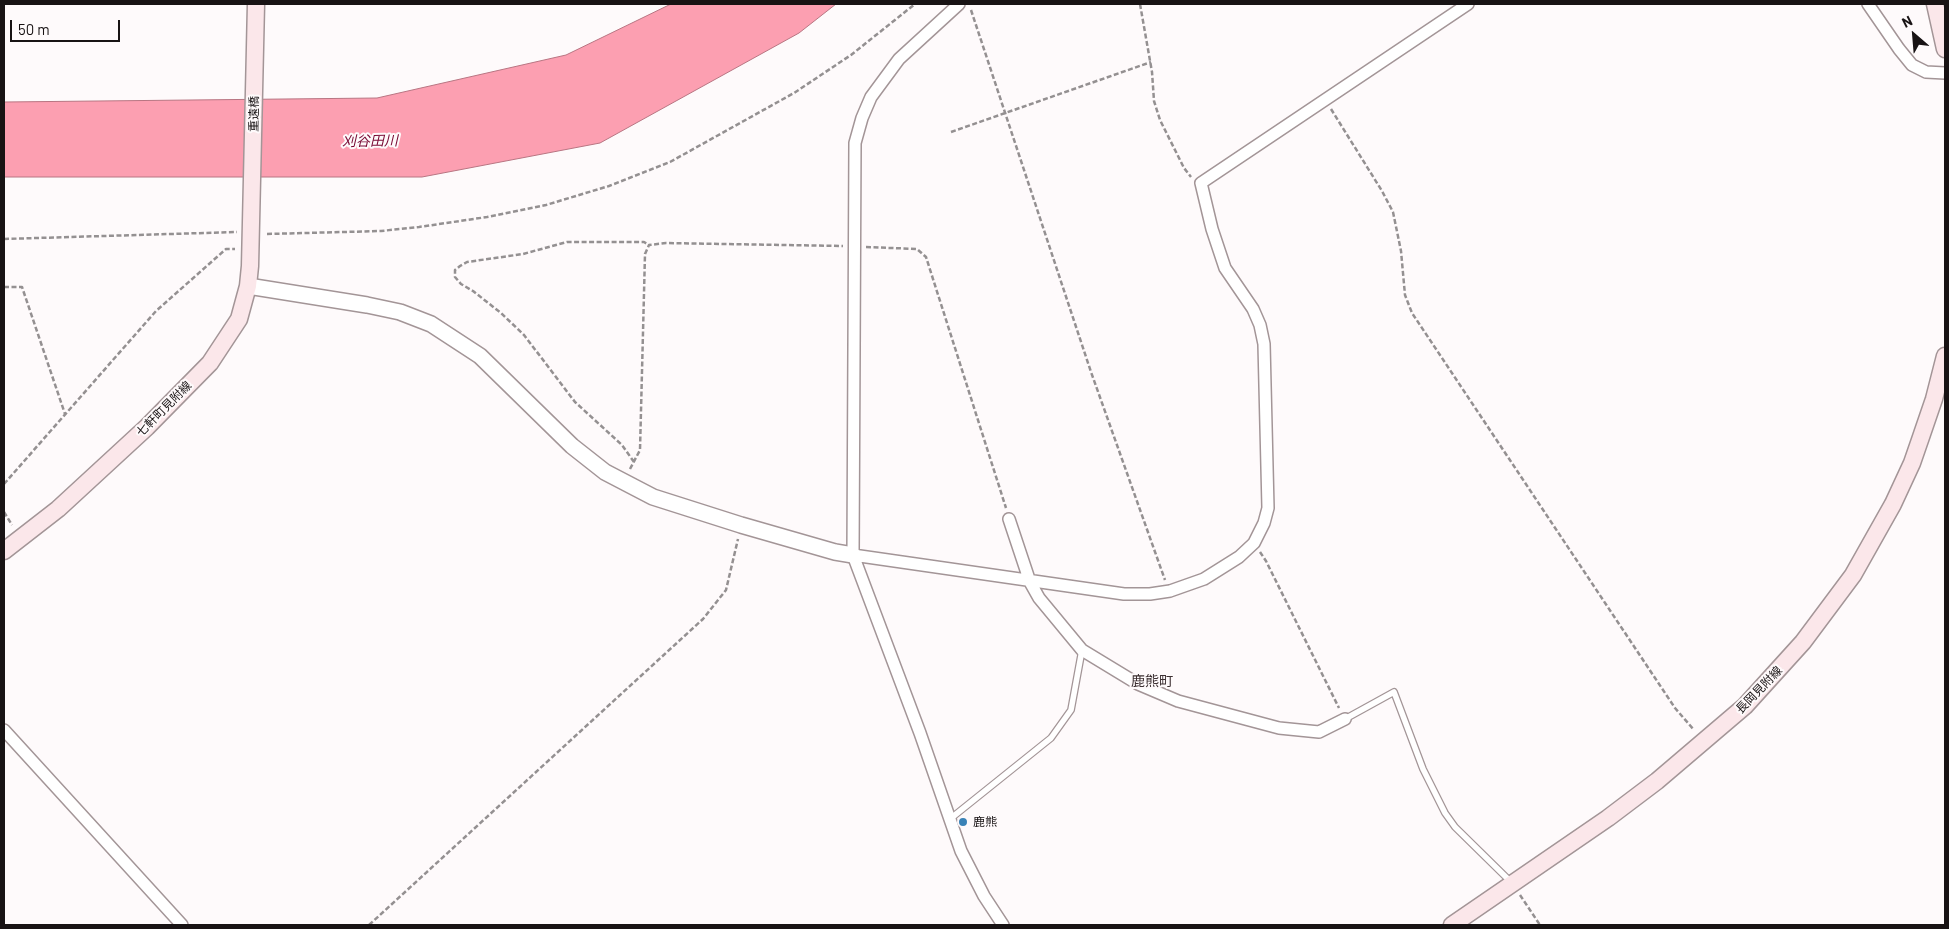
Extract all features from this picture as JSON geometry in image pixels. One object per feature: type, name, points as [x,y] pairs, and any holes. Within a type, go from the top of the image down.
[{"type":"main road","name":"重遠橋","points":[[245,228],[256,4]]},
{"type":"main road","points":[[1935,4],[1945,49]]},
{"type":"main road","name":"七軒町見附線","points":[[4,551],[95,477],[210,363],[239,319],[248,286],[250,266],[245,228]]},
{"type":"main road","name":"長岡見附線","points":[[1452,925],[1513,885],[1657,781],[1705,742],[1745,706],[1773,677],[1803,642],[1854,575],[1874,540],[1912,463],[1934,400],[1945,356]]},
{"type":"street","points":[[959,4],[899,59],[871,97],[862,118],[855,144],[852,555],[965,858],[984,896],[1003,925]]},
{"type":"street","points":[[248,286],[367,305],[400,312],[432,324],[480,356],[572,446],[605,472],[653,497],[741,525],[852,555],[1124,594],[1150,594],[1170,591],[1204,579],[1239,557],[1254,543],[1264,523],[1268,508],[1264,344],[1260,326],[1253,309],[1225,268],[1212,230],[1201,183],[1468,4]]},
{"type":"street","points":[[1868,4],[1912,65],[1926,72],[1945,73]]},
{"type":"street","points":[[1009,519],[1030,582],[1039,598],[1082,650],[1138,684],[1187,704],[1279,728],[1319,732],[1345,720]]},
{"type":"street","points":[[4,730],[182,925]]},
{"type":"lane","points":[[950,819],[1051,738],[1071,710],[1082,650]]},
{"type":"lane","points":[[1345,720],[1394,692],[1423,769],[1445,813],[1455,827],[1513,885]]},
{"type":"path","points":[[267,234],[419,228],[487,218],[546,205],[608,186],[670,162],[794,93],[851,55],[915,4]]},
{"type":"path","points":[[968,4],[1091,372],[1170,591]]},
{"type":"path","points":[[1140,4],[1151,62],[1154,101],[1160,120],[1184,168],[1192,178],[1201,183]]},
{"type":"path","points":[[951,132],[1151,62]]},
{"type":"path","points":[[1325,99],[1382,190],[1393,212],[1401,251],[1405,295],[1412,313],[1675,708],[1705,742]]},
{"type":"path","points":[[4,240],[245,228]]},
{"type":"path","points":[[634,462],[622,445],[575,402],[524,335],[501,313],[461,284],[455,277],[455,270],[467,262],[523,254],[566,242],[644,242],[649,245],[666,243],[854,246],[917,249],[926,257],[1009,519]]},
{"type":"path","points":[[622,481],[640,450],[645,254],[649,245]]},
{"type":"path","points":[[4,484],[156,310],[226,248],[238,249]]},
{"type":"path","points":[[4,287],[22,286],[65,414]]},
{"type":"path","points":[[369,925],[703,618],[726,590],[741,525]]},
{"type":"path","points":[[1254,543],[1266,561],[1345,720]]},
{"type":"path","points":[[1513,885],[1540,925]]},
{"type":"water","name":"刈谷田川","points":[[671,4],[836,4],[799,33],[600,143],[422,177],[4,177],[4,102],[377,98],[566,55]]},
{"type":"place","name":"鹿熊","points":[[963,822]]},
{"type":"district","name":"鹿熊町","points":[[1152,681]]}]
